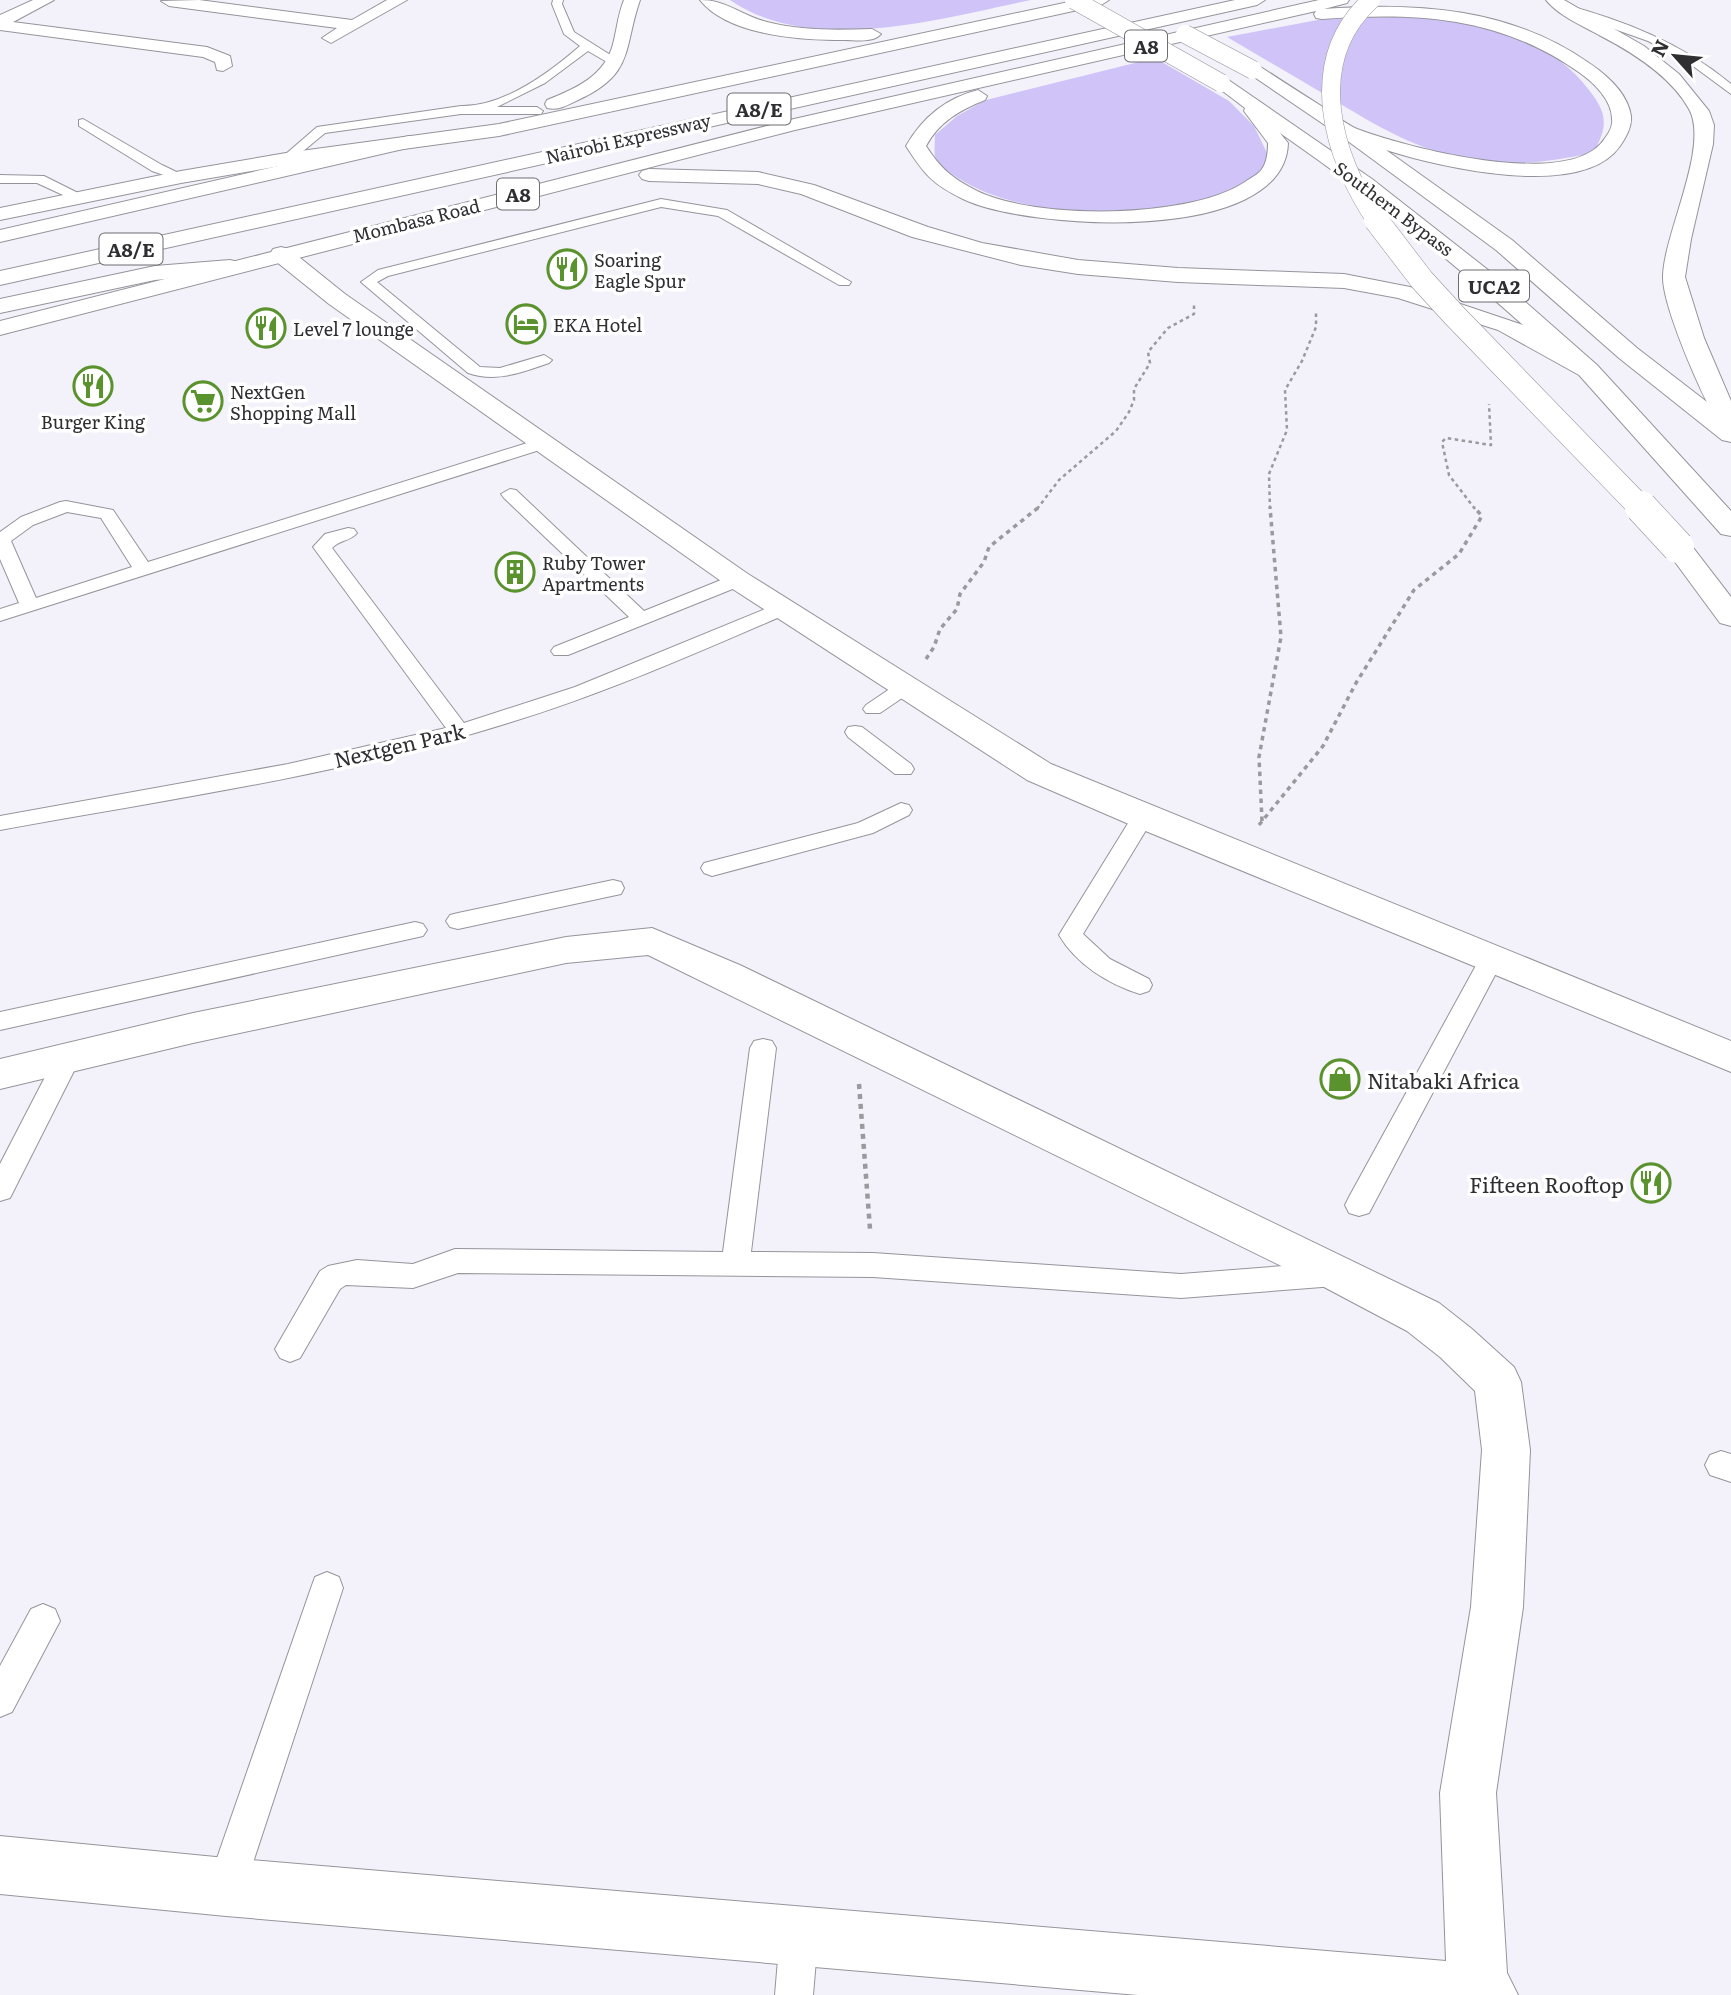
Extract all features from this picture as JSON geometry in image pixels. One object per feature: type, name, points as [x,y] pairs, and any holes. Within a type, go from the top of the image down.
[{"type":"main road","points":[[0,23],[46,0]]},
{"type":"main road","points":[[317,46],[399,0]]},
{"type":"main road","points":[[499,130],[583,92],[602,79],[616,63],[622,45],[626,13],[632,0]]},
{"type":"main road","points":[[708,0],[741,20],[799,32],[865,34],[979,27]]},
{"type":"main road","name":"Southern Bypass","points":[[1074,0],[1221,83],[1397,208],[1489,282],[1588,370],[1731,528]]},
{"type":"main road","points":[[0,214],[181,177],[286,159],[499,130],[1101,0]]},
{"type":"main road","name":"Nairobi Expressway","points":[[0,278],[258,214],[1198,0]]},
{"type":"main road","name":"Nairobi Expressway","points":[[0,263],[258,214],[1257,0]]},
{"type":"main road","name":"A8","points":[[1038,70],[1341,0]]},
{"type":"main road","points":[[1371,0],[1345,32],[1333,59],[1334,131],[1357,192],[1387,236],[1429,286],[1678,547],[1731,617]]},
{"type":"main road","points":[[166,3],[354,25]]},
{"type":"main road","points":[[1558,4],[1615,36],[1653,62],[1681,86],[1702,114],[1704,137],[1691,201],[1680,235],[1674,278],[1692,341],[1713,392],[1731,425]]},
{"type":"main road","name":"Southern Bypass","points":[[1133,6],[1253,70],[1348,132],[1504,245],[1628,353],[1731,434]]},
{"type":"main road","points":[[1254,21],[1360,10],[1396,10],[1439,14],[1514,31],[1547,43],[1596,76],[1617,100],[1622,122],[1612,144],[1601,156],[1571,166],[1529,170],[1453,163],[1348,132]]},
{"type":"main road","points":[[0,23],[207,52],[224,60],[223,66]]},
{"type":"main road","points":[[1038,70],[954,106],[925,128],[916,146],[919,158],[930,173],[970,196],[1000,206],[1073,217],[1160,214],[1211,206],[1243,194],[1266,178],[1278,159],[1278,143],[1241,96]]},
{"type":"main road","name":"Mombasa Road","points":[[0,328],[588,176],[794,125],[1038,70]]},
{"type":"main road","points":[[0,236],[409,142]]},
{"type":"main road","points":[[588,176],[708,175],[758,178],[807,189],[920,232],[978,250],[1078,267],[1316,279],[1402,292],[1506,325],[1588,370]]},
{"type":"main road","points":[[281,254],[360,297],[543,443],[738,580],[1039,772],[1731,1057]]},
{"type":"main road","points":[[0,306],[155,273],[230,267]]},
{"type":"main road","points":[[0,1074],[566,950],[652,941],[855,1037],[1423,1317],[1456,1343],[1497,1382],[1506,1450],[1497,1607],[1468,1793],[1483,1994],[226,1887],[0,1864]]},
{"type":"lane","points":[[558,0],[557,4],[569,34],[616,63]]},
{"type":"lane","points":[[1558,4],[1673,48],[1710,71],[1731,90]]},
{"type":"lane","points":[[480,110],[526,90],[562,70],[588,46]]},
{"type":"lane","points":[[286,159],[321,130],[461,110],[537,111]]},
{"type":"lane","points":[[83,123],[157,168],[181,177]]},
{"type":"lane","points":[[0,179],[39,179],[81,198]]},
{"type":"lane","points":[[544,360],[493,375],[484,374],[360,297],[368,282],[383,274],[661,203],[722,214],[844,282]]},
{"type":"lane","points":[[0,615],[543,443]]},
{"type":"lane","points":[[510,494],[643,620]]},
{"type":"lane","points":[[30,606],[1,540],[27,521],[66,506],[107,514],[144,571]]},
{"type":"lane","points":[[348,533],[331,538],[321,547],[459,731]]},
{"type":"lane","points":[[561,651],[738,580]]},
{"type":"lane","name":"Nextgen Park","points":[[0,823],[366,754],[459,731],[542,706],[657,662],[782,609]]},
{"type":"lane","points":[[873,709],[904,688]]},
{"type":"lane","points":[[855,732],[903,769]]},
{"type":"lane","points":[[712,868],[844,834],[901,810]]},
{"type":"lane","points":[[1140,985],[1092,959],[1081,951],[1071,935],[1143,817]]},
{"type":"lane","points":[[458,920],[613,888]]},
{"type":"lane","points":[[0,1021],[415,930]]},
{"type":"lane","points":[[1359,1205],[1491,960]]},
{"type":"lane","points":[[736,1262],[763,1048]]},
{"type":"lane","points":[[0,1190],[68,1057]]},
{"type":"lane","points":[[290,1349],[330,1280],[337,1274],[348,1272],[407,1276],[427,1273],[455,1261],[873,1265],[1181,1286],[1340,1274]]},
{"type":"lane","points":[[226,1887],[327,1588]]},
{"type":"lane","points":[[0,1700],[43,1621]]},
{"type":"lane","points":[[794,1995],[799,1936]]},
{"type":"path","points":[[904,688],[934,647],[940,629],[957,609],[960,594],[984,562],[989,547],[1042,505],[1059,480],[1116,432],[1129,412],[1134,400],[1134,389],[1141,374],[1150,363],[1148,352],[1168,328],[1194,314],[1194,305],[1213,297],[1220,276]]},
{"type":"path","points":[[1262,822],[1259,757],[1281,637],[1270,530],[1269,474],[1287,430],[1285,390],[1316,327],[1316,279]]},
{"type":"path","points":[[1231,853],[1262,822],[1323,747],[1356,683],[1414,590],[1459,554],[1482,516],[1452,484],[1443,460],[1442,442],[1446,438],[1491,446],[1489,397]]},
{"type":"path","points":[[855,1037],[873,1265]]},
{"type":"shaded area","points":[[730,0],[1031,0],[918,23],[838,30],[799,27],[763,17]]},
{"type":"shaded area","points":[[1388,14],[1443,20],[1498,31],[1548,53],[1570,69],[1600,106],[1603,128],[1593,153],[1549,161],[1505,163],[1476,161],[1436,152],[1381,127],[1227,37],[1328,18]]},
{"type":"shaded area","points":[[1155,58],[1229,101],[1254,126],[1269,157],[1255,180],[1229,194],[1172,206],[1109,212],[1076,211],[1044,208],[984,191],[948,171],[935,156],[935,135],[957,116],[986,100]]},
{"type":"place","name":"Soaring Eagle Spur","points":[[567,269]]},
{"type":"place","name":"EKA Hotel","points":[[526,324]]},
{"type":"place","name":"Level 7 lounge","points":[[266,328]]},
{"type":"place","name":"Burger King","points":[[93,386]]},
{"type":"place","name":"NextGen Shopping Mall","points":[[203,401]]},
{"type":"place","name":"Ruby Tower Apartments","points":[[515,572]]},
{"type":"place","name":"Nitabaki Africa","points":[[1340,1079]]},
{"type":"place","name":"Fifteen Rooftop","points":[[1651,1183]]}]
